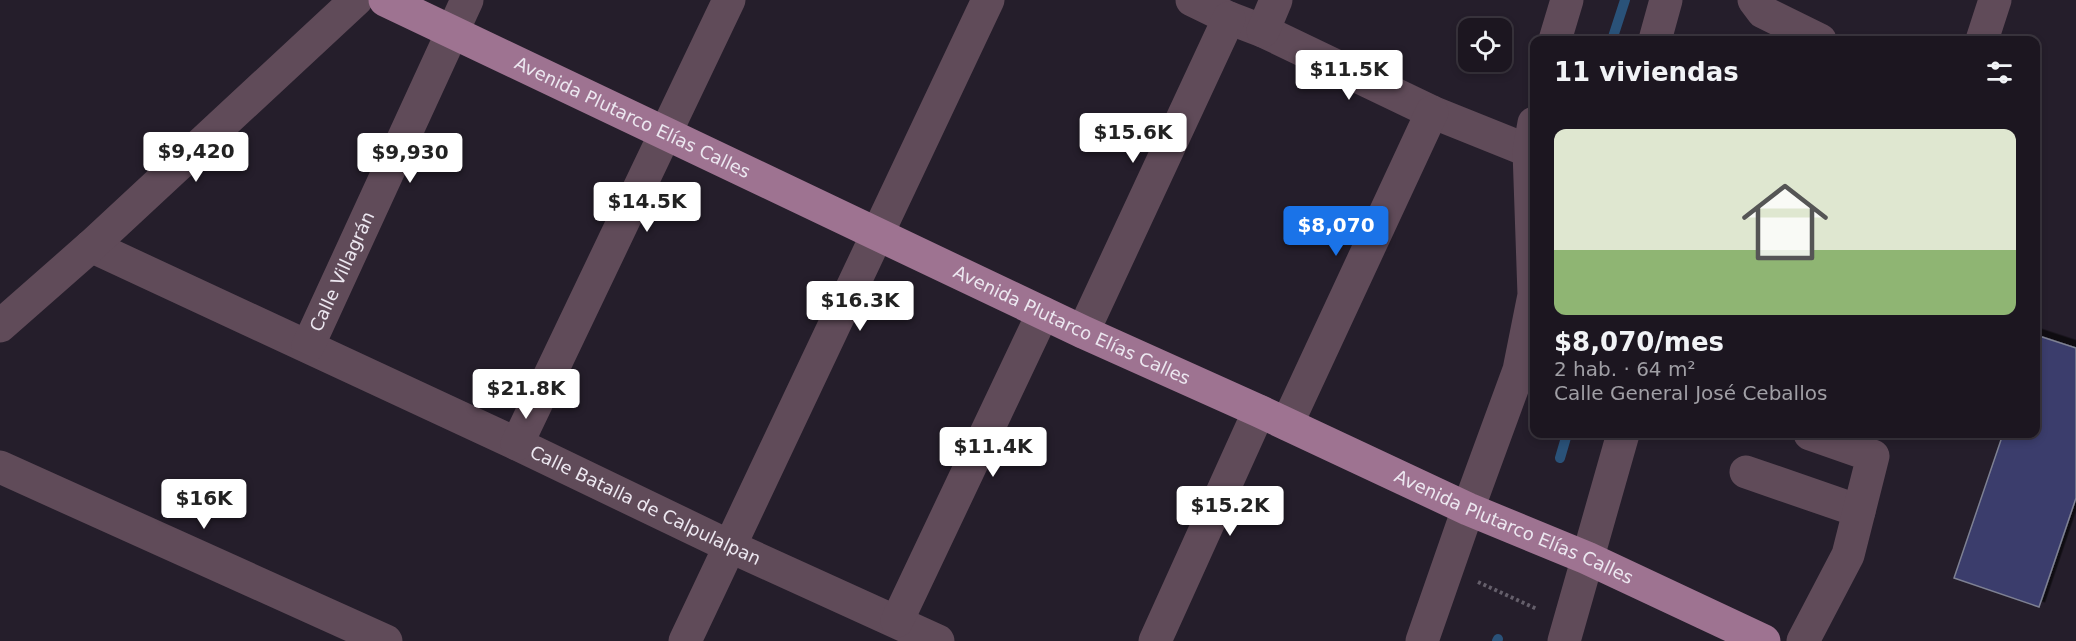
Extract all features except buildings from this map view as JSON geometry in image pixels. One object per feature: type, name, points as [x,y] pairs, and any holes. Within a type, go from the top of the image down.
[{"type":"main road","name":"Avenida Plutarco Elías Calles","points":[[385,0],[1043,314],[1482,515],[1573,552],[1728,633],[1764,641]]},
{"type":"street","points":[[0,326],[91,246],[356,0]]},
{"type":"street","name":"Calle Villagrán","points":[[308,346],[467,0]]},
{"type":"street","points":[[517,444],[729,0]]},
{"type":"street","points":[[685,641],[988,0]]},
{"type":"street","points":[[1192,0],[1263,31],[1432,112],[1530,136]]},
{"type":"street","points":[[1263,31],[1276,0]]},
{"type":"street","points":[[1556,36],[1568,0]]},
{"type":"street","points":[[1656,36],[1666,0]]},
{"type":"street","points":[[1754,0],[1763,12],[1812,36]]},
{"type":"street","points":[[1983,36],[1995,0]]},
{"type":"street","points":[[1083,332],[1229,18]]},
{"type":"street","points":[[1155,641],[1432,112]]},
{"type":"street","name":"Calle Batalla de Calpulalpan","points":[[91,246],[517,444],[729,546],[938,641]]},
{"type":"street","points":[[897,621],[1043,314]]},
{"type":"street","points":[[1422,641],[1482,515],[1519,370],[1530,315]]},
{"type":"street","points":[[1564,641],[1573,552],[1621,438]]},
{"type":"street","points":[[1803,641],[1848,555],[1873,456],[1821,438]]},
{"type":"street","points":[[0,467],[386,641]]},
{"type":"street","points":[[1746,472],[1859,511]]},
{"type":"path","points":[[1475,592],[1478,582],[1543,612]]},
{"type":"waterway","points":[[1613,36],[1625,0]]},
{"type":"waterway","points":[[1560,458],[1566,438]]}]
